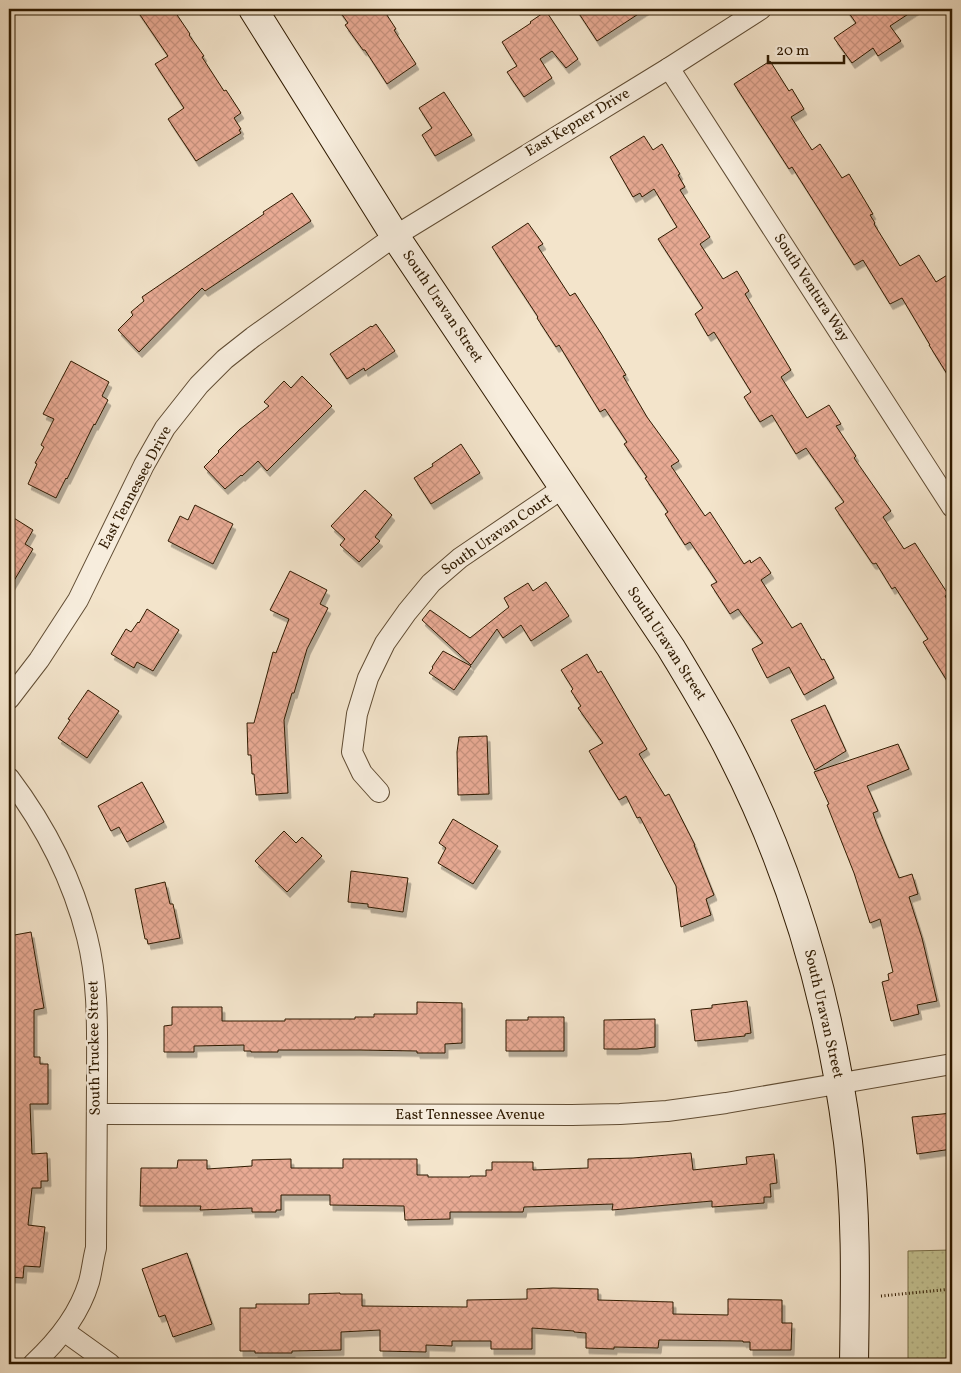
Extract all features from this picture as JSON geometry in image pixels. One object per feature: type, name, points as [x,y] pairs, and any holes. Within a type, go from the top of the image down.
[{"type":"street","name":"South Uravan Street","points":[[253,9],[394,236],[671,648],[731,753],[750,792],[780,864],[800,922],[817,980],[840,1083],[848,1143],[853,1204],[854,1364]]},
{"type":"street","name":"East Kepner Drive","points":[[394,236],[669,68],[761,9]]},
{"type":"street","name":"South Ventura Way","points":[[669,68],[952,507]]},
{"type":"street","name":"East Tennessee Drive","points":[[9,699],[39,660],[78,600],[144,465],[165,428],[199,385],[225,359],[253,336],[394,236]]},
{"type":"street","name":"South Uravan Court","points":[[379,792],[362,774],[352,752],[357,714],[365,687],[385,644],[407,612],[431,583],[460,558],[563,488]]},
{"type":"street","name":"South Truckee Street","points":[[9,778],[28,803],[50,839],[68,877],[87,937],[94,979],[98,1030],[96,1248],[88,1283],[78,1308],[53,1345],[32,1364]]},
{"type":"street","name":"East Tennessee Avenue","points":[[97,1114],[620,1114],[667,1111],[726,1103],[952,1064]]},
{"type":"street","points":[[64,1331],[110,1364]]},
{"type":"path","points":[[855,1298],[952,1289]]},
{"type":"shaded area","points":[[952,1250],[952,1364],[908,1364],[908,1251]]},
{"type":"building","points":[[136,9],[173,9],[204,56],[202,57],[224,91],[226,90],[241,113],[234,118],[241,129],[239,130],[241,133],[196,161],[168,119],[184,108],[155,64],[168,56]]},
{"type":"building","points":[[338,9],[383,9],[416,64],[387,84],[365,50],[363,50],[345,25],[348,23]]},
{"type":"building","points":[[576,9],[646,9],[597,41]]},
{"type":"building","points":[[846,9],[916,9],[890,26],[901,41],[878,56],[873,48],[852,63],[834,38],[856,23]]},
{"type":"building","points":[[546,11],[578,59],[566,68],[552,51],[540,59],[552,78],[524,97],[507,72],[517,66],[502,42]]},
{"type":"building","points":[[770,61],[789,91],[792,89],[804,109],[791,117],[812,150],[820,144],[842,178],[849,174],[873,214],[870,215],[874,224],[900,266],[919,255],[936,282],[952,272],[952,382],[902,298],[890,304],[863,260],[854,265],[792,167],[789,169],[734,84]]},
{"type":"building","points":[[444,92],[472,135],[435,156],[422,135],[432,128],[419,108]]},
{"type":"building","points":[[644,136],[653,150],[662,144],[680,174],[678,175],[685,187],[680,190],[710,237],[700,244],[723,279],[737,271],[749,291],[745,294],[791,370],[781,377],[807,418],[829,405],[841,424],[836,426],[856,456],[854,458],[891,511],[883,517],[904,549],[915,543],[948,594],[945,596],[952,608],[952,689],[923,642],[928,639],[895,587],[892,589],[876,563],[872,563],[835,508],[844,502],[806,448],[796,454],[772,415],[760,422],[744,397],[751,392],[714,332],[708,336],[695,314],[703,308],[658,239],[677,227],[654,189],[642,197],[640,193],[633,197],[610,157]]},
{"type":"building","points":[[292,193],[311,221],[205,291],[202,288],[139,352],[118,330],[133,315],[131,312],[144,301],[142,297]]},
{"type":"building","points":[[528,223],[543,244],[538,247],[570,296],[575,293],[626,375],[623,376],[647,417],[679,461],[671,466],[705,516],[710,512],[744,564],[750,560],[751,563],[760,557],[771,573],[761,580],[792,628],[801,623],[834,678],[804,695],[789,667],[767,678],[752,649],[763,643],[738,609],[730,614],[711,585],[717,582],[690,542],[685,545],[665,514],[668,512],[624,444],[627,442],[605,409],[600,412],[559,345],[556,347],[492,247]]},
{"type":"building","points":[[376,324],[395,351],[365,371],[364,368],[347,379],[330,354]]},
{"type":"building","points":[[71,361],[109,382],[102,396],[108,400],[56,498],[28,484],[37,464],[35,463],[44,447],[41,445],[54,419],[43,414]]},
{"type":"building","points":[[302,376],[332,406],[267,471],[258,461],[225,489],[204,467],[239,430],[269,406],[264,402],[284,381],[291,388]]},
{"type":"building","points":[[461,444],[480,473],[431,504],[414,478]]},
{"type":"building","points":[[365,490],[392,515],[375,537],[380,541],[359,562],[340,545],[345,539],[331,526]]},
{"type":"building","points":[[195,505],[233,524],[213,564],[168,541],[180,516],[188,520]]},
{"type":"building","points":[[9,515],[33,530],[25,544],[33,549],[9,589]]},
{"type":"building","points":[[290,571],[327,590],[320,604],[328,608],[307,649],[284,720],[288,793],[256,795],[251,755],[248,755],[247,723],[254,723],[273,652],[276,653],[289,619],[270,610]]},
{"type":"building","points":[[546,582],[569,616],[531,641],[521,625],[503,638],[497,629],[471,665],[422,620],[430,610],[470,638],[509,607],[504,598],[528,583],[533,591]]},
{"type":"building","points":[[147,609],[179,630],[153,671],[137,662],[134,668],[111,654],[126,629],[131,632]]},
{"type":"building","points":[[443,651],[471,666],[454,690],[429,673]]},
{"type":"building","points":[[587,654],[598,673],[601,671],[647,749],[639,754],[665,796],[669,794],[695,845],[714,895],[706,899],[711,915],[681,927],[676,886],[640,817],[637,818],[626,796],[619,800],[589,751],[603,743],[578,708],[581,706],[561,670]]},
{"type":"building","points":[[88,690],[119,711],[87,758],[58,738],[70,720],[68,719]]},
{"type":"building","points":[[825,705],[846,751],[815,770],[791,720]]},
{"type":"building","points":[[487,736],[489,794],[458,795],[457,752],[459,737]]},
{"type":"building","points":[[898,744],[909,769],[867,786],[878,811],[873,813],[876,822],[899,878],[912,874],[918,894],[909,897],[922,938],[937,1001],[917,1005],[919,1014],[891,1021],[882,982],[889,980],[888,974],[893,972],[880,919],[870,923],[854,873],[827,805],[829,804],[814,772]]},
{"type":"building","points":[[142,782],[164,822],[127,842],[119,827],[111,831],[98,806]]},
{"type":"building","points":[[453,819],[498,846],[473,884],[438,863],[446,848],[439,843]]},
{"type":"building","points":[[284,831],[296,843],[302,837],[322,856],[287,892],[255,861]]},
{"type":"building","points":[[351,871],[408,878],[403,912],[368,907],[368,904],[348,902]]},
{"type":"building","points":[[165,882],[170,904],[173,904],[180,938],[148,944],[147,939],[145,939],[135,889]]},
{"type":"building","points":[[31,932],[44,1008],[34,1010],[34,1057],[40,1057],[40,1064],[48,1064],[48,1104],[30,1104],[32,1154],[47,1153],[48,1181],[41,1181],[41,1188],[32,1188],[28,1225],[45,1227],[40,1267],[24,1266],[23,1278],[9,1277],[9,936]]},
{"type":"building","points":[[747,1001],[751,1033],[745,1034],[745,1036],[695,1041],[691,1010],[712,1008],[712,1005]]},
{"type":"building","points":[[417,1002],[462,1003],[462,1043],[445,1044],[445,1053],[360,1050],[278,1050],[278,1052],[251,1052],[244,1051],[244,1045],[194,1046],[194,1052],[164,1052],[164,1026],[172,1025],[172,1007],[222,1007],[222,1021],[285,1021],[285,1019],[355,1019],[355,1017],[374,1017],[374,1014],[417,1014]]},
{"type":"building","points":[[528,1017],[564,1017],[564,1051],[506,1051],[506,1020],[528,1020]]},
{"type":"building","points":[[655,1019],[655,1047],[604,1049],[604,1020]]},
{"type":"building","points":[[952,1113],[952,1149],[917,1154],[912,1117]]},
{"type":"building","points":[[691,1153],[693,1170],[747,1164],[746,1157],[774,1154],[777,1183],[770,1184],[771,1197],[764,1197],[764,1203],[712,1207],[712,1201],[612,1210],[613,1204],[524,1207],[523,1212],[450,1212],[450,1219],[405,1220],[404,1206],[330,1205],[330,1195],[281,1195],[281,1210],[276,1210],[276,1212],[252,1212],[252,1208],[200,1210],[201,1206],[140,1206],[141,1168],[177,1168],[178,1160],[207,1160],[207,1169],[252,1166],[252,1160],[291,1159],[291,1168],[343,1168],[343,1159],[417,1159],[417,1175],[428,1175],[428,1177],[470,1177],[486,1176],[486,1170],[492,1170],[492,1162],[533,1162],[533,1170],[588,1168],[588,1159],[633,1158]]},
{"type":"building","points":[[187,1253],[212,1324],[173,1337],[165,1315],[159,1317],[142,1269]]},
{"type":"building","points":[[527,1289],[598,1289],[598,1300],[673,1302],[673,1314],[728,1315],[728,1299],[782,1300],[782,1323],[792,1323],[791,1350],[750,1350],[750,1342],[743,1341],[659,1340],[658,1348],[586,1348],[586,1333],[532,1328],[532,1349],[491,1349],[491,1341],[452,1341],[452,1346],[426,1345],[426,1352],[380,1351],[380,1330],[341,1332],[341,1350],[292,1351],[292,1353],[240,1351],[240,1308],[256,1308],[256,1304],[309,1304],[309,1294],[340,1293],[362,1294],[362,1306],[467,1307],[467,1300],[527,1299]]}]
